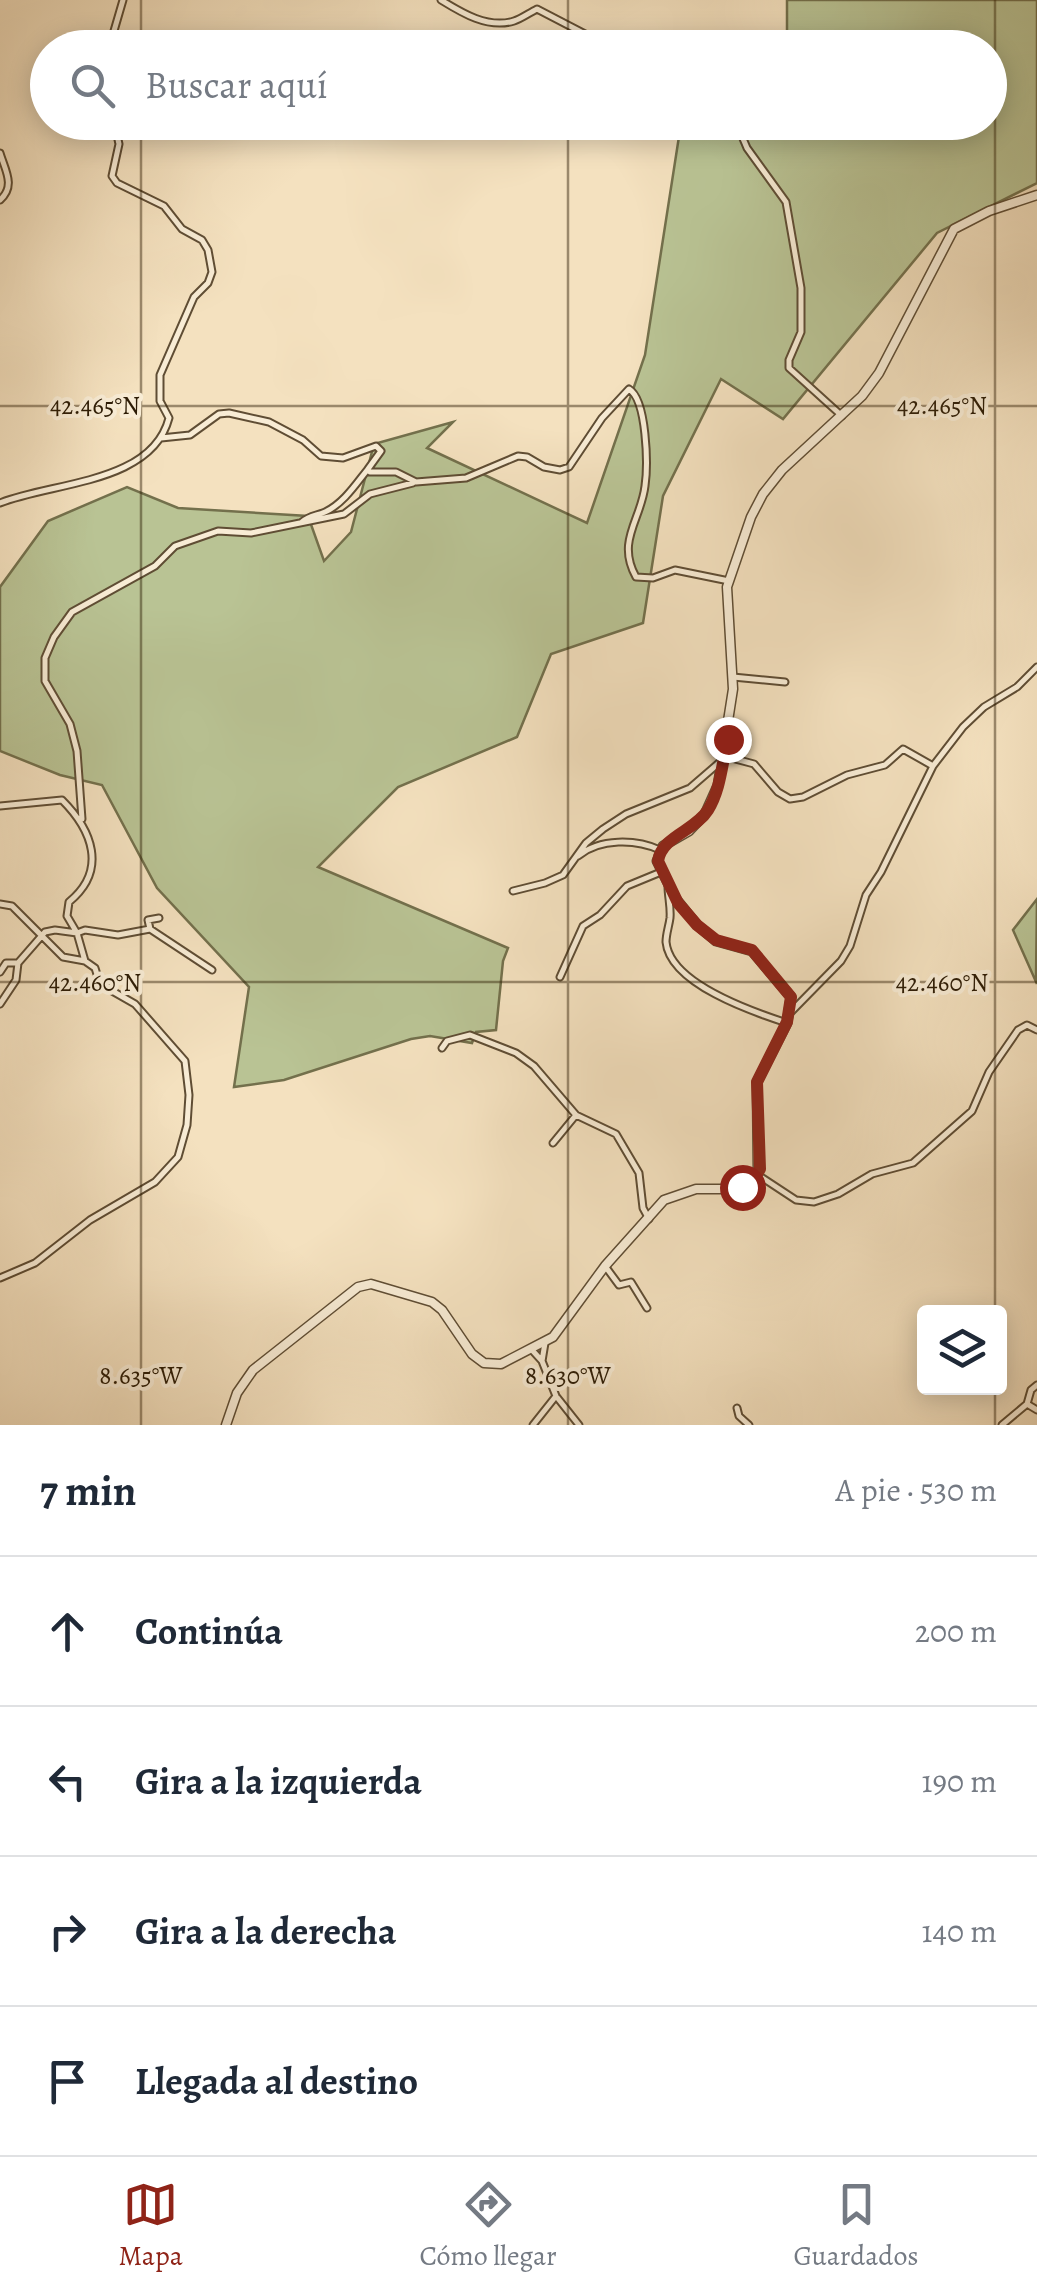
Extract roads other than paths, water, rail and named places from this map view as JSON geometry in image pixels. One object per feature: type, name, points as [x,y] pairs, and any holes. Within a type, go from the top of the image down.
[{"type":"street","points":[[115,30],[123,0]]},
{"type":"street","points":[[441,0],[470,17],[498,22],[515,21],[536,9],[577,30]]},
{"type":"street","points":[[0,503],[127,467],[153,449],[169,418],[160,402],[160,375],[194,298],[208,283],[211,265],[202,240],[182,230],[164,206],[117,183],[112,176],[118,140]]},
{"type":"street","points":[[745,140],[758,166],[786,202],[801,288],[801,332],[789,368],[842,416]]},
{"type":"street","points":[[0,152],[10,184],[0,200]]},
{"type":"street","points":[[789,1018],[789,992],[748,948],[711,938],[687,914],[658,861],[660,850],[706,814],[716,792],[733,677],[729,580],[752,517],[769,485],[842,416],[884,364],[954,229],[988,211],[1037,196]]},
{"type":"street","points":[[85,962],[67,916],[69,902],[82,890],[94,850],[82,820],[70,724],[45,682],[45,658],[72,612],[155,566],[176,546],[218,531],[251,533],[344,514],[370,494],[416,482],[466,478],[481,474],[496,462],[518,456],[552,470],[569,467],[602,418],[629,389],[638,398],[642,411],[646,469],[627,562],[636,576],[643,579],[675,570],[729,580]]},
{"type":"street","points":[[161,438],[190,435],[219,414],[253,416],[303,440],[321,456],[343,458],[370,447],[380,448],[378,456],[343,500],[298,524]]},
{"type":"street","points":[[368,469],[372,474],[396,472],[416,482]]},
{"type":"street","points":[[542,1361],[546,1343],[605,1266],[664,1200],[677,1193],[736,1189],[758,1174],[757,1082],[789,1018],[850,946],[866,894],[934,766],[963,726],[1037,667]]},
{"type":"street","points":[[733,677],[785,682]]},
{"type":"street","points":[[723,758],[754,764],[778,792],[790,799],[847,775],[885,765],[903,748],[934,766]]},
{"type":"street","points":[[512,890],[558,878],[594,836],[626,814],[690,788],[723,758]]},
{"type":"street","points":[[0,806],[62,800],[82,820]]},
{"type":"street","points":[[576,858],[592,846],[614,842],[644,843],[660,850]]},
{"type":"street","points":[[560,977],[583,926],[600,915],[628,886],[661,872]]},
{"type":"street","points":[[668,885],[667,945],[680,966],[727,1001],[789,1018]]},
{"type":"street","points":[[0,904],[12,906],[63,957],[95,968],[100,984],[135,1004],[156,1025],[185,1061],[189,1094],[187,1125],[178,1157],[154,1182],[100,1214],[35,1264],[0,1278]]},
{"type":"street","points":[[159,918],[148,920],[150,929],[212,970]]},
{"type":"street","points":[[0,1004],[16,980],[18,963],[40,936],[55,930],[130,934],[150,929]]},
{"type":"street","points":[[0,972],[6,963],[18,963]]},
{"type":"street","points":[[758,1174],[796,1200],[814,1202],[838,1194],[872,1174],[913,1162],[972,1111],[990,1072],[1018,1030],[1027,1025],[1037,1030]]},
{"type":"street","points":[[442,1048],[448,1040],[470,1035],[534,1066],[576,1115],[616,1134],[640,1174],[649,1219]]},
{"type":"street","points":[[553,1143],[576,1115]]},
{"type":"street","points":[[605,1266],[619,1285],[631,1282],[648,1308]]},
{"type":"street","points":[[226,1425],[237,1393],[253,1370],[351,1291],[365,1285],[438,1306],[466,1348],[484,1363],[501,1364],[546,1343]]},
{"type":"street","points":[[532,1350],[542,1361],[556,1396],[580,1425]]},
{"type":"street","points":[[1002,1425],[1027,1404],[1037,1385]]},
{"type":"street","points":[[532,1425],[556,1396]]},
{"type":"street","points":[[1027,1404],[1037,1410]]},
{"type":"street","points":[[737,1408],[738,1416],[748,1425]]}]
